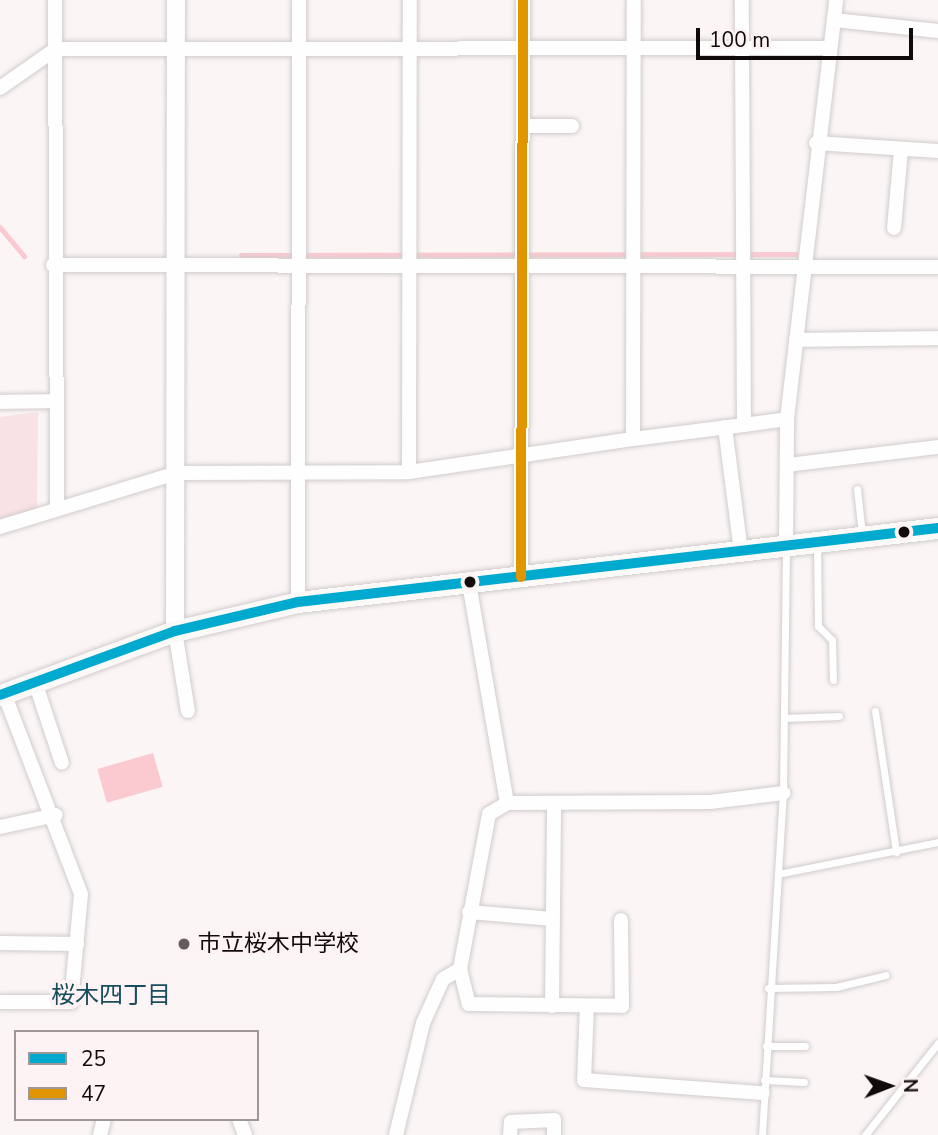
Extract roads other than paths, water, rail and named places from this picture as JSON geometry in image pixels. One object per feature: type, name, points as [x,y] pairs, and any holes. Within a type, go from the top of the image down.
[{"type":"main road","points":[[2,694],[175,631],[298,602],[938,528]]},
{"type":"street","points":[[55,0],[53,265],[57,508]]},
{"type":"street","points":[[176,0],[175,631],[188,711]]},
{"type":"street","points":[[298,602],[296,265],[299,0]]},
{"type":"street","points":[[409,472],[410,0]]},
{"type":"street","points":[[521,577],[523,0]]},
{"type":"street","points":[[633,439],[634,0]]},
{"type":"street","points":[[743,0],[744,425]]},
{"type":"street","points":[[786,546],[787,419],[827,48],[836,0]]},
{"type":"street","points":[[834,20],[938,31]]},
{"type":"street","points":[[0,88],[56,49],[523,45],[827,48]]},
{"type":"street","points":[[523,126],[572,126]]},
{"type":"street","points":[[816,143],[938,152]]},
{"type":"street","points":[[894,228],[901,149]]},
{"type":"street","points":[[53,265],[175,262],[296,265],[632,263],[938,267]]},
{"type":"street","points":[[796,340],[938,338]]},
{"type":"street","points":[[0,402],[56,401]]},
{"type":"street","points":[[0,527],[177,473],[409,472],[787,419]]},
{"type":"street","points":[[725,427],[741,552]]},
{"type":"street","points":[[786,465],[938,447]]},
{"type":"street","points":[[468,583],[507,803]]},
{"type":"street","points":[[35,682],[62,763]]},
{"type":"street","points":[[0,1002],[71,1002],[81,894],[55,815],[37,789],[2,694]]},
{"type":"street","points":[[621,920],[622,1006],[469,1004],[460,969],[489,814],[507,803],[710,802],[783,793]]},
{"type":"street","points":[[552,1006],[554,804]]},
{"type":"street","points":[[0,827],[55,815]]},
{"type":"street","points":[[469,912],[553,919]]},
{"type":"street","points":[[0,943],[76,944]]},
{"type":"street","points":[[396,1135],[423,1023],[443,979],[460,969]]},
{"type":"street","points":[[587,1006],[584,1080],[763,1087]]},
{"type":"street","points":[[510,1135],[511,1122],[554,1120],[554,1135]]},
{"type":"lane","points":[[856,489],[863,537]]},
{"type":"lane","points":[[817,542],[818,626],[832,640],[833,680]]},
{"type":"lane","points":[[762,1135],[768,988],[783,793],[786,546]]},
{"type":"lane","points":[[875,711],[896,852]]},
{"type":"lane","points":[[784,718],[839,716]]},
{"type":"lane","points":[[778,874],[938,842]]},
{"type":"lane","points":[[768,988],[836,987],[886,975]]},
{"type":"lane","points":[[865,1135],[938,1043]]},
{"type":"lane","points":[[766,1046],[805,1046]]},
{"type":"lane","points":[[763,1087],[804,1082]]},
{"type":"waterway","points":[[0,227],[24,256]]},
{"type":"waterway","points":[[241,255],[795,254]]},
{"type":"place","name":"市立桜木中学校","points":[[184,944]]},
{"type":"district","name":"桜木四丁目","points":[[111,996]]}]
